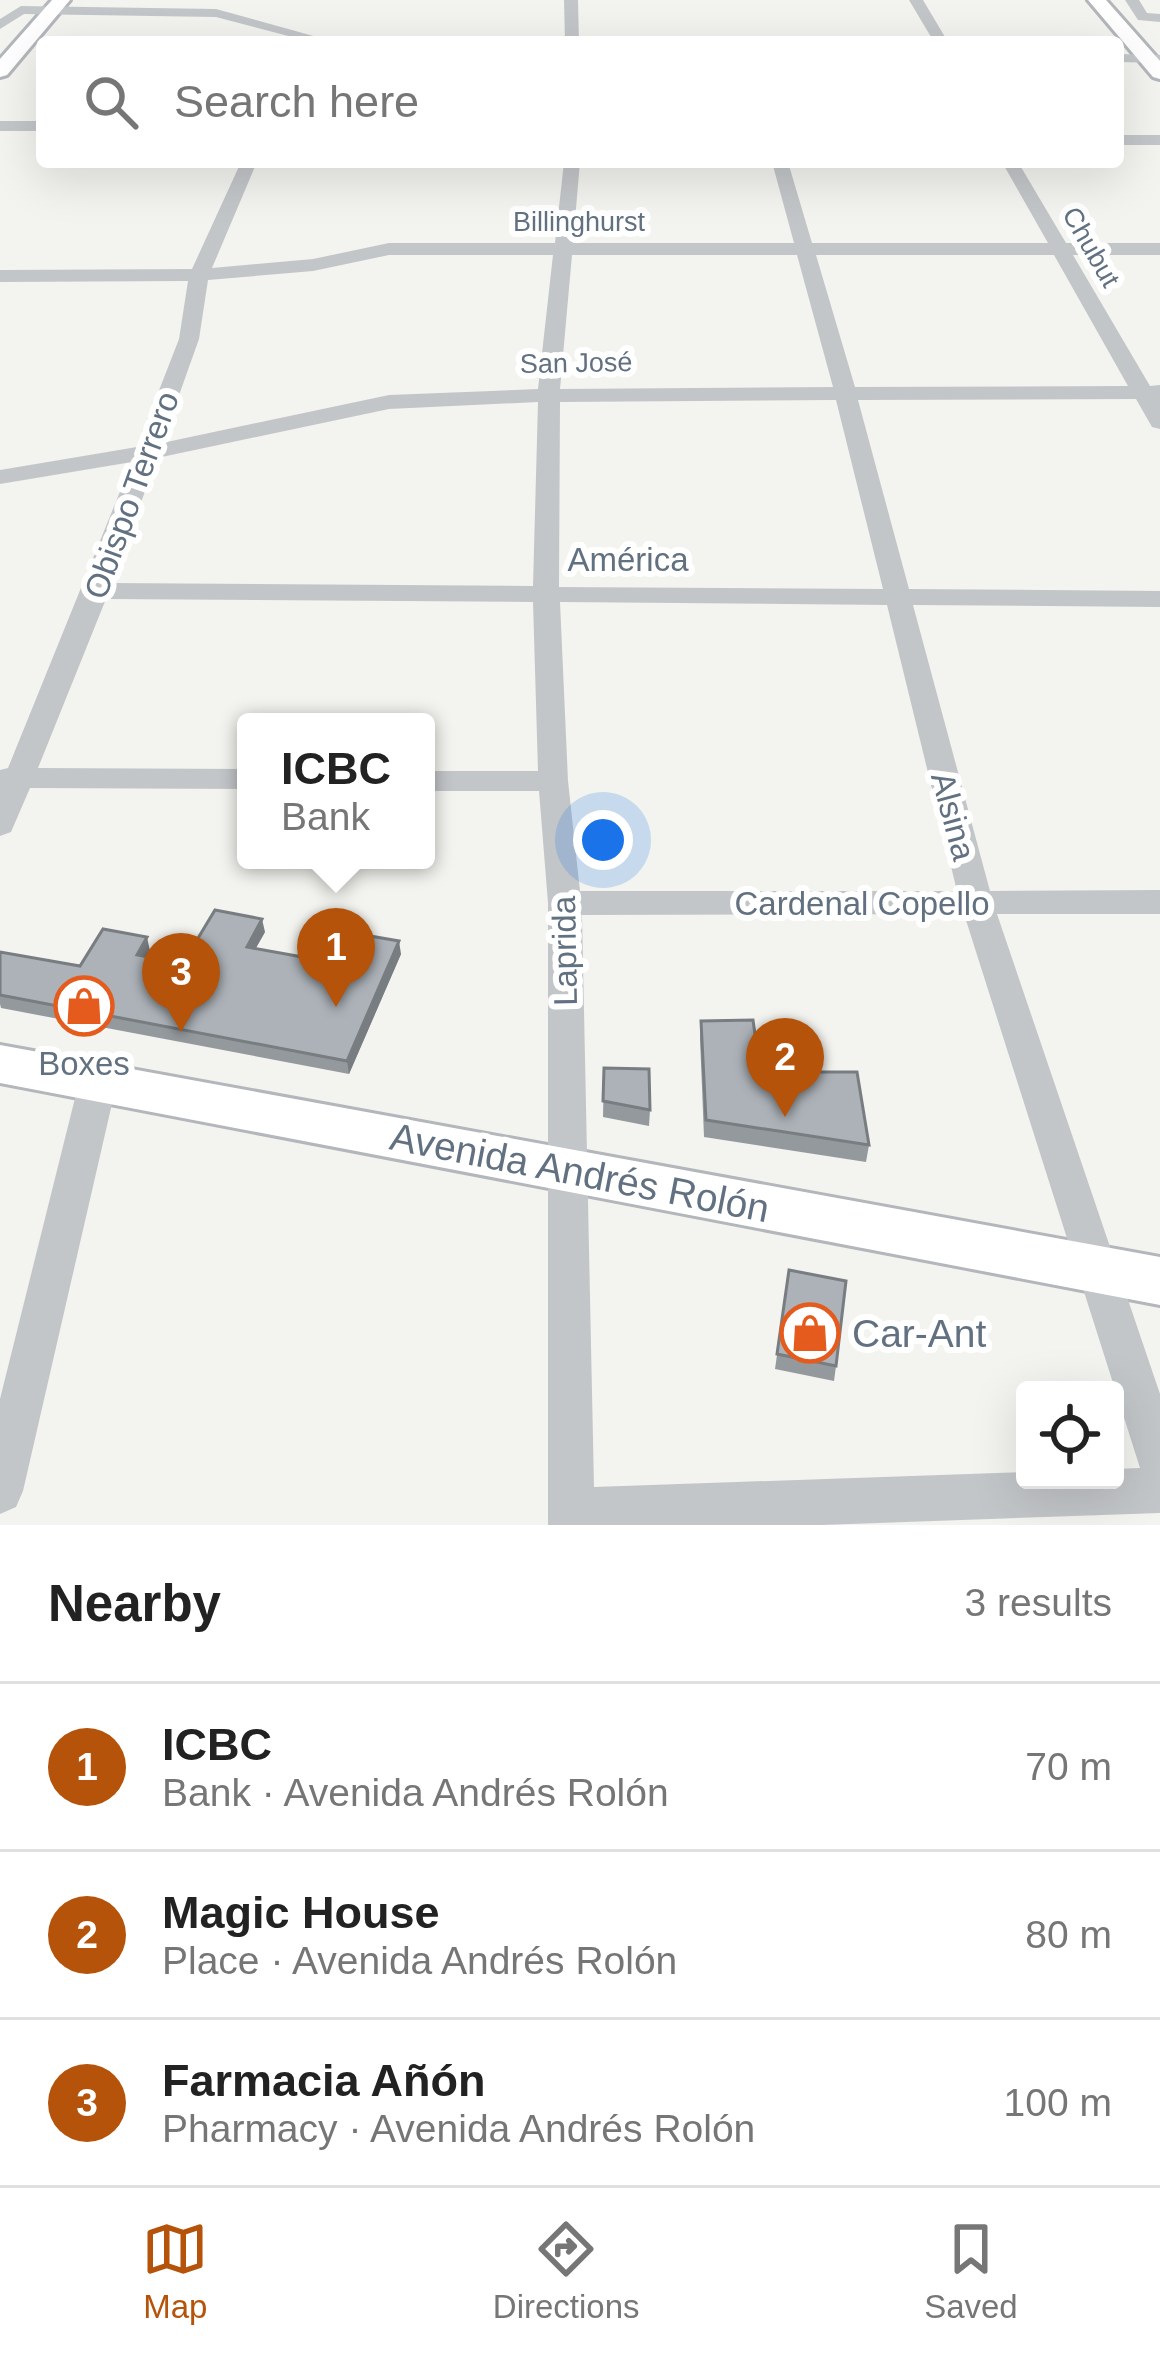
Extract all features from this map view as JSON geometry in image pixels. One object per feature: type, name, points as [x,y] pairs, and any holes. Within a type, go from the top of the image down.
[{"type":"main road","points":[[1099,3],[1156,64]]},
{"type":"main road","points":[[46,36],[65,5]]},
{"type":"main road","points":[[0,71],[65,5]]},
{"type":"main road","points":[[0,94],[36,50]]},
{"type":"main road","name":"Avenida Andrés Rolón","points":[[0,1064],[1160,1280]]},
{"type":"street","points":[[571,0],[572,36]]},
{"type":"street","points":[[916,0],[937,36]]},
{"type":"street","points":[[1099,3],[1133,3],[1143,17],[1160,18]]},
{"type":"street","points":[[0,25],[21,5],[65,5],[243,16],[299,36]]},
{"type":"street","points":[[243,16],[260,10]]},
{"type":"street","points":[[1124,59],[1156,64]]},
{"type":"street","points":[[0,125],[36,126]]},
{"type":"street","points":[[1124,140],[1160,140]]},
{"type":"street","name":"Obispo Terrero","points":[[0,825],[10,778],[96,591],[189,338],[199,275],[246,168]]},
{"type":"street","name":"Laprida","points":[[571,168],[549,392],[546,595],[553,782],[565,903],[571,1518]]},
{"type":"street","name":"Alsina","points":[[782,168],[845,392],[977,904],[1160,1461]]},
{"type":"street","name":"Chubut","points":[[1013,168],[1152,392],[1160,422]]},
{"type":"street","name":"Billinghurst","points":[[0,276],[199,275],[313,265],[389,249],[1160,249]]},
{"type":"street","name":"San José","points":[[0,477],[146,453],[389,403],[549,392],[1152,392]]},
{"type":"street","name":"América","points":[[96,591],[1160,598]]},
{"type":"street","points":[[10,778],[237,779]]},
{"type":"street","points":[[435,781],[553,782]]},
{"type":"street","name":"Cardenal Copello","points":[[565,903],[1160,902]]},
{"type":"street","points":[[0,1491],[98,1082]]},
{"type":"street","points":[[571,1518],[1160,1490]]},
{"type":"building","points":[[215,910],[262,919],[247,947],[308,958],[323,928],[399,941],[347,1061],[0,995],[0,952],[80,966],[103,929],[147,937],[137,955],[183,963]]},
{"type":"building","points":[[753,1020],[758,1056],[805,1056],[807,1072],[857,1072],[869,1145],[706,1120],[701,1021]]},
{"type":"building","points":[[604,1068],[649,1069],[650,1110],[603,1101]]},
{"type":"building","name":"Car-Ant","points":[[789,1270],[846,1281],[836,1366],[777,1354]]},
{"type":"place","name":"Boxes","points":[[84,1006]]},
{"type":"place","name":"ICBC","points":[[336,1007]]},
{"type":"place","name":"Farmacia Añón","points":[[181,1032]]},
{"type":"place","name":"Magic House","points":[[785,1117]]},
{"type":"place","name":"Car-Ant","points":[[810,1333]]}]
